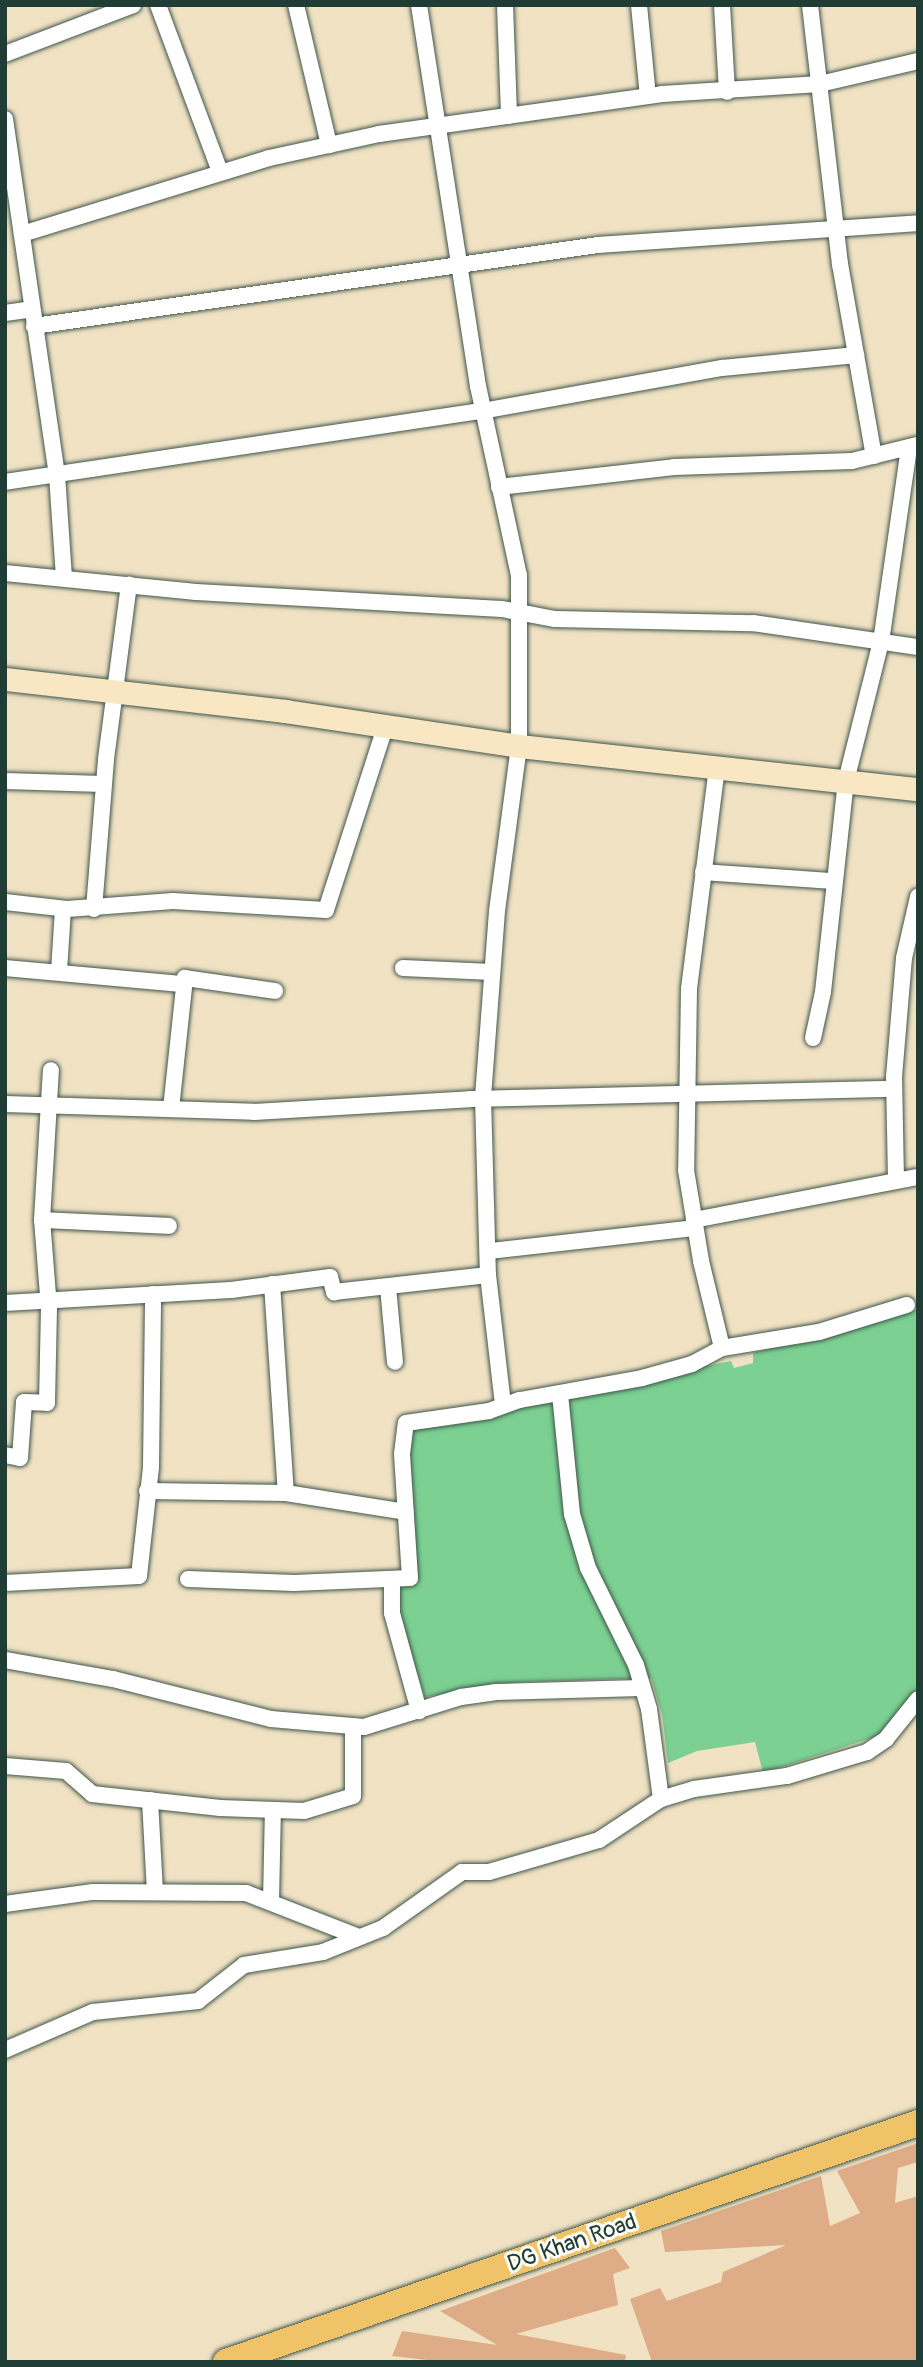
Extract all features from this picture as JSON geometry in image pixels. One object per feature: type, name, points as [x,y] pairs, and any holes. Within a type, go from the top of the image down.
[{"type":"main road","name":"DG Khan Road","points":[[232,2361],[918,2123]]},
{"type":"street","points":[[5,54],[133,5]]},
{"type":"street","points":[[158,5],[220,172]]},
{"type":"street","points":[[296,5],[329,145]]},
{"type":"street","points":[[419,5],[457,264],[482,411],[519,575],[519,746],[492,972],[483,1098],[482,1176],[490,1251],[488,1275],[503,1404]]},
{"type":"street","points":[[505,5],[509,117]]},
{"type":"street","points":[[639,5],[648,96]]},
{"type":"street","points":[[722,5],[727,92]]},
{"type":"street","points":[[810,5],[836,225],[874,456]]},
{"type":"street","points":[[22,234],[220,172],[329,145],[648,96],[820,84],[918,61]]},
{"type":"street","points":[[5,119],[12,214],[22,234],[57,475],[64,578]]},
{"type":"street","points":[[34,326],[598,245],[836,225],[918,223]]},
{"type":"street","points":[[5,313],[32,309]]},
{"type":"street","points":[[5,482],[482,411],[722,368],[856,355]]},
{"type":"street","points":[[499,487],[674,467],[852,461],[913,446],[881,642],[846,781],[823,992],[813,1038]]},
{"type":"street","points":[[5,573],[129,585],[502,609],[518,615],[753,623],[918,647]]},
{"type":"street","points":[[94,909],[103,784],[129,585]]},
{"type":"street","points":[[5,679],[519,746],[918,789]]},
{"type":"street","points":[[5,902],[63,909],[94,909],[173,901],[326,910],[385,727]]},
{"type":"street","points":[[717,767],[689,989],[686,1170],[722,1348]]},
{"type":"street","points":[[5,781],[103,784]]},
{"type":"street","points":[[702,872],[833,881]]},
{"type":"street","points":[[896,1180],[894,1089],[904,958],[918,897]]},
{"type":"street","points":[[59,971],[63,909]]},
{"type":"street","points":[[5,968],[181,984]]},
{"type":"street","points":[[404,968],[492,972]]},
{"type":"street","points":[[172,1109],[181,984],[185,978],[275,991]]},
{"type":"street","points":[[900,1012],[918,1012]]},
{"type":"street","points":[[5,1455],[20,1458],[24,1402],[47,1403],[48,1302],[42,1220],[51,1070]]},
{"type":"street","points":[[5,1104],[254,1112],[483,1098],[894,1089]]},
{"type":"street","points":[[490,1251],[695,1224],[918,1177]]},
{"type":"street","points":[[42,1220],[169,1226]]},
{"type":"street","points":[[5,1303],[153,1294],[330,1277],[334,1292],[488,1275]]},
{"type":"street","points":[[272,1284],[286,1493]]},
{"type":"street","points":[[388,1287],[395,1362]]},
{"type":"street","points":[[5,1583],[139,1576],[147,1491],[153,1294]]},
{"type":"street","points":[[188,1579],[294,1583],[410,1578],[403,1424],[489,1411],[503,1404],[692,1364],[722,1348],[819,1332],[907,1306]]},
{"type":"street","points":[[560,1394],[572,1514],[588,1568],[636,1665],[649,1709],[661,1799]]},
{"type":"street","points":[[147,1491],[286,1493],[406,1512]]},
{"type":"street","points":[[392,1579],[392,1613],[419,1711]]},
{"type":"street","points":[[5,1660],[113,1679],[271,1719],[353,1726],[495,1692],[641,1688]]},
{"type":"street","points":[[5,2050],[93,2012],[198,2001],[244,1965],[323,1952],[383,1928],[462,1872],[489,1872],[599,1840],[661,1799],[694,1789],[787,1776],[867,1752],[886,1739],[918,1699]]},
{"type":"street","points":[[5,1766],[66,1771],[92,1794],[304,1811],[353,1796],[353,1726]]},
{"type":"street","points":[[150,1800],[155,1891]]},
{"type":"street","points":[[271,1902],[273,1810]]},
{"type":"street","points":[[5,1904],[93,1892],[246,1893],[359,1937]]},
{"type":"green space","points":[[918,1309],[918,1687],[896,1721],[881,1735],[763,1773],[755,1742],[697,1751],[668,1763],[662,1714],[651,1678],[520,1682],[425,1697],[398,1618],[400,1586],[418,1584],[407,1426],[731,1361],[734,1368],[753,1363],[753,1353]]},
{"type":"building","points":[[918,2143],[918,2162],[898,2168],[895,2203],[918,2196],[918,2362],[652,2362],[630,2299],[660,2288],[667,2301],[721,2282],[723,2272],[786,2245],[665,2252],[661,2231],[821,2176],[830,2226],[860,2213],[837,2171]]},
{"type":"building","points":[[615,2248],[630,2268],[613,2274],[618,2305],[516,2334],[626,2355],[625,2362],[444,2362],[392,2356],[402,2331],[497,2345],[440,2311]]}]
